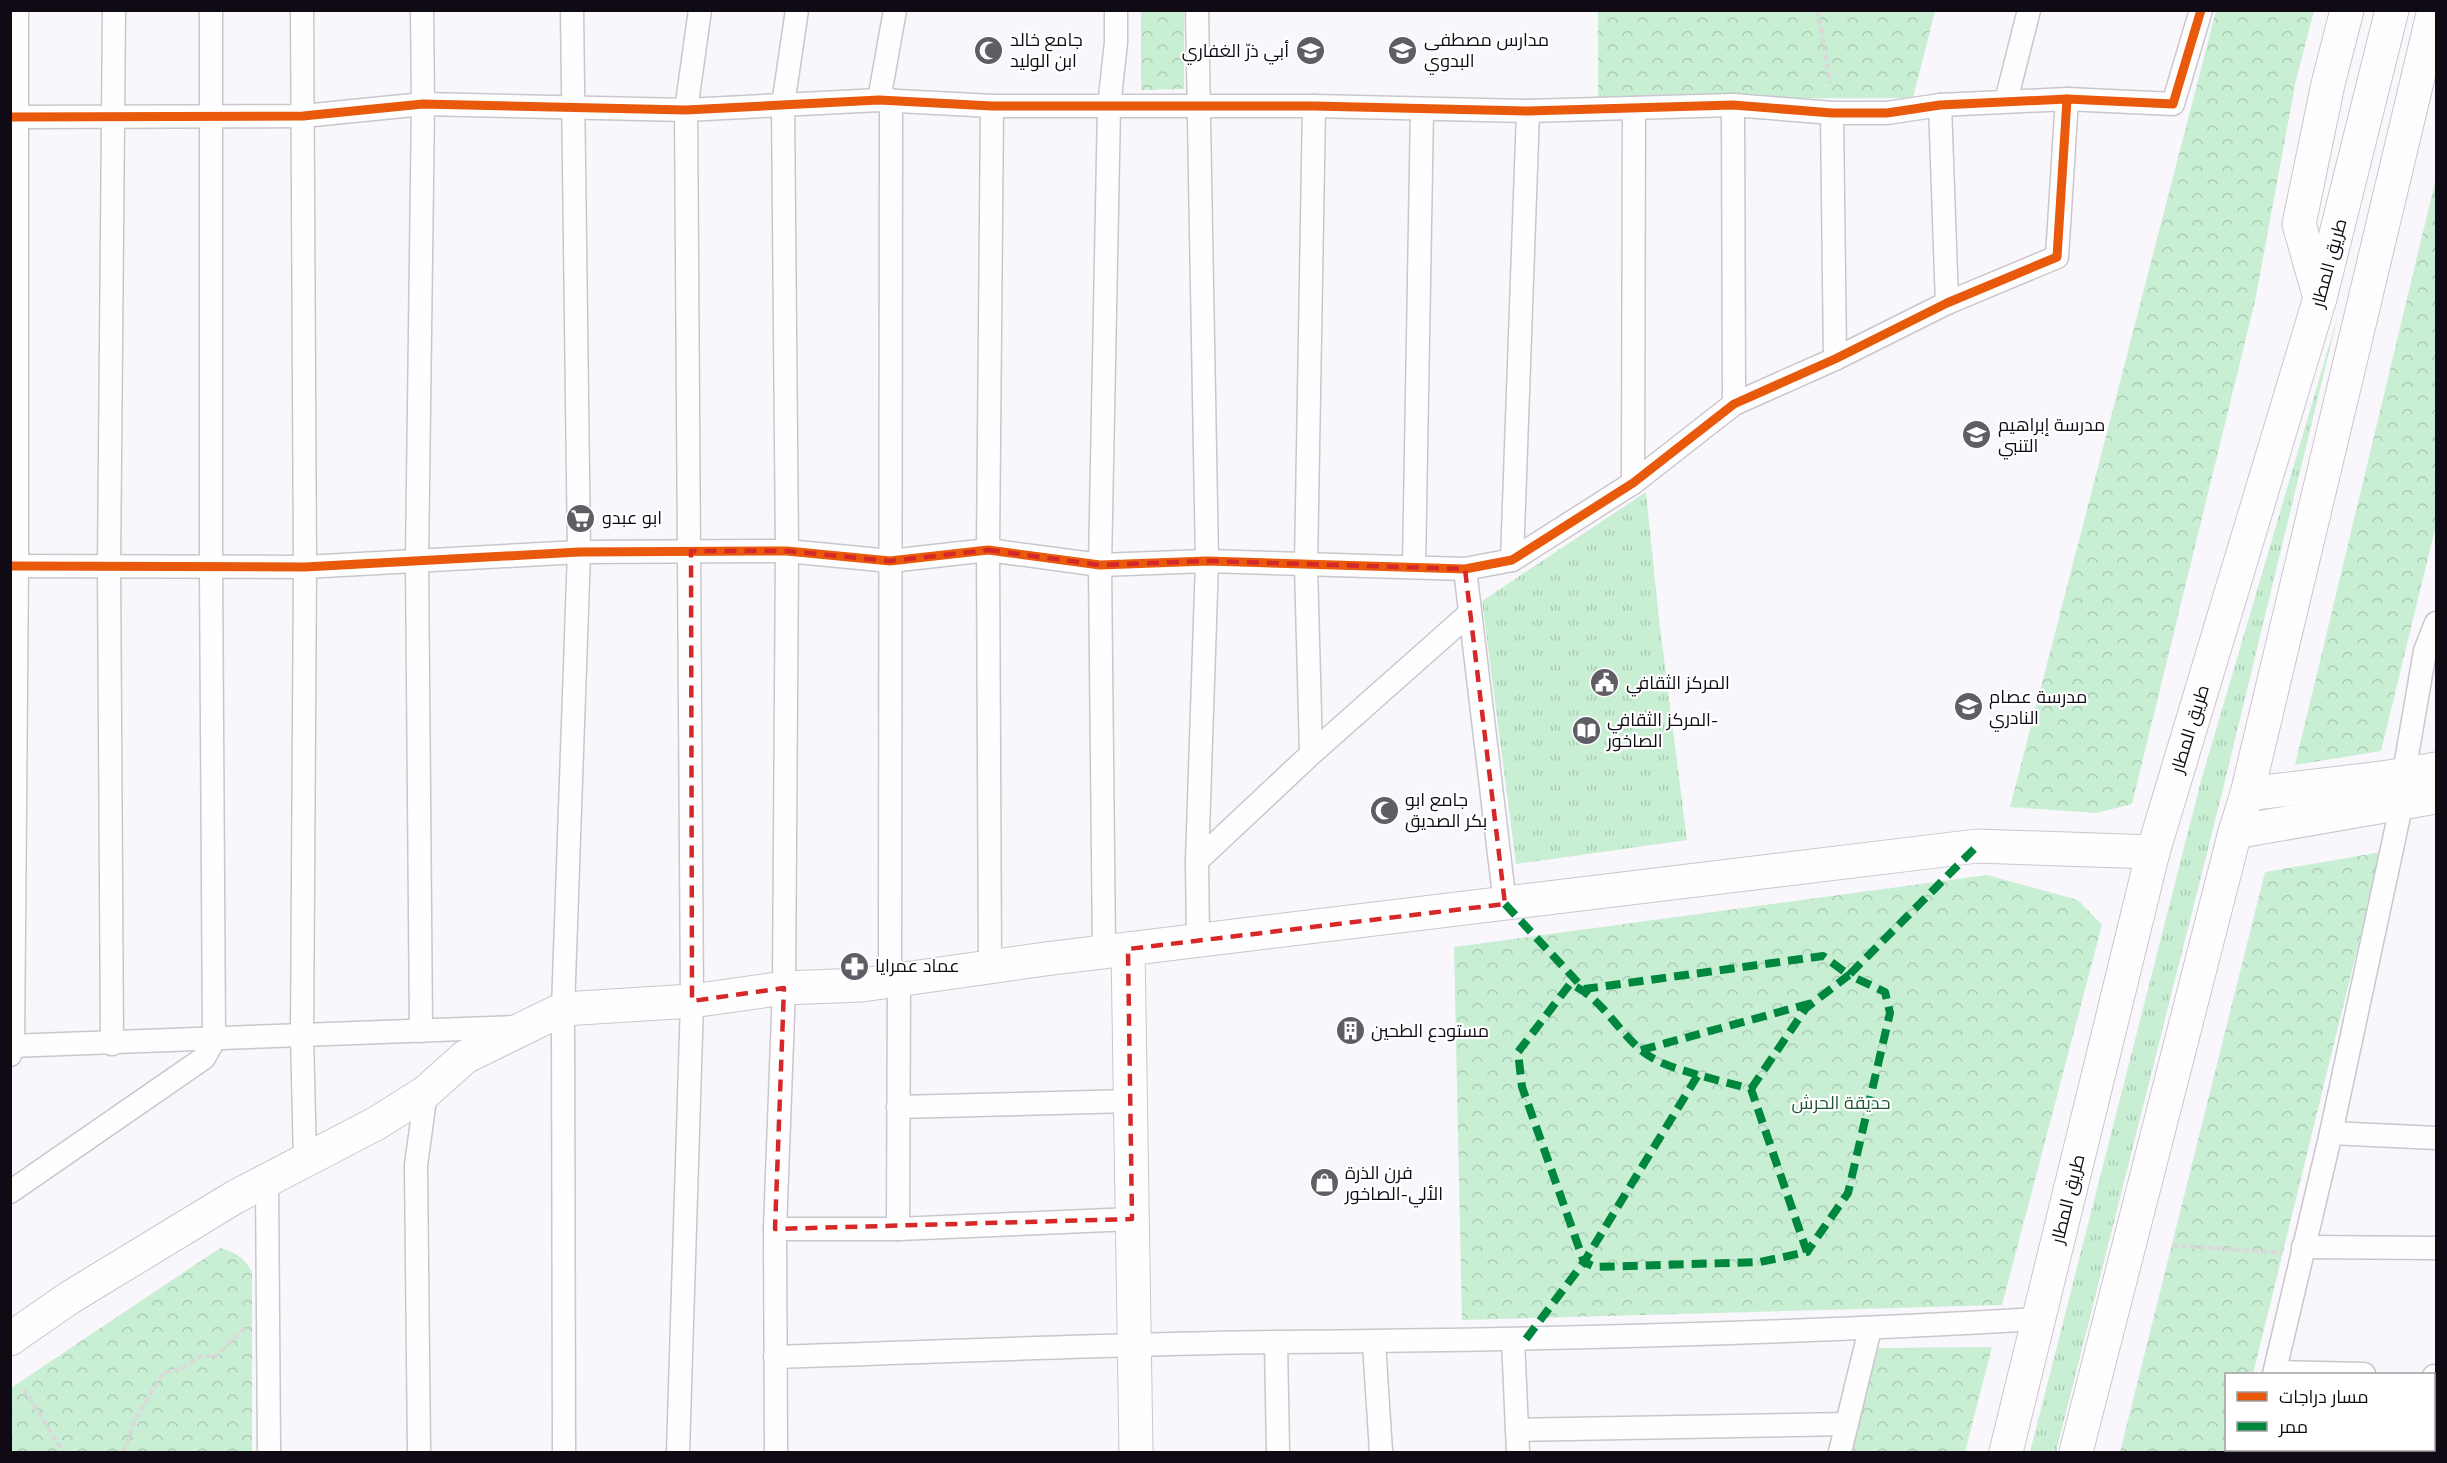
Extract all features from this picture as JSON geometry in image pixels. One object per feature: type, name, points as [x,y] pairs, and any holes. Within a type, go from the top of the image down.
[{"type":"main road","points":[[2320,298],[2299,224],[2328,84],[2348,10]]},
{"type":"main road","name":"طريق المطار","points":[[2006,1452],[2153,852],[2320,298],[2392,10]]},
{"type":"main road","points":[[2076,1452],[2235,832],[2247,794],[2434,10]]},
{"type":"main road","points":[[2235,832],[2403,788],[2436,769]]},
{"type":"main road","points":[[2247,794],[2382,778],[2403,788],[2436,797]]},
{"type":"main road","points":[[10,1338],[69,1298],[235,1197],[377,1123],[426,1092],[465,1057],[563,1009],[692,1001],[784,988],[862,985],[1116,950],[1977,846],[2153,852]]},
{"type":"main road","points":[[1116,950],[1130,1101],[1136,1452]]},
{"type":"street","points":[[17,10],[13,117],[14,566],[11,1049],[526,1026]]},
{"type":"street","points":[[112,1044],[109,566],[114,10]]},
{"type":"street","points":[[10,1192],[204,1058],[214,1040],[211,10]]},
{"type":"street","points":[[302,10],[305,567],[302,1036],[305,1160]]},
{"type":"street","points":[[421,1031],[417,560],[423,104],[422,10]]},
{"type":"street","points":[[564,1452],[563,1009],[579,552],[572,10]]},
{"type":"street","points":[[678,1452],[692,1001],[691,551],[686,110],[700,10]]},
{"type":"street","points":[[776,1452],[775,1229],[784,988],[787,551],[783,105],[796,10]]},
{"type":"street","points":[[895,10],[885,100],[898,1228]]},
{"type":"street","points":[[1116,10],[1116,42],[1109,107],[1100,566],[1116,950]]},
{"type":"street","points":[[1197,10],[1207,561],[1197,861],[1198,941]]},
{"type":"street","points":[[2006,101],[2029,10]]},
{"type":"street","points":[[13,117],[303,116],[423,104],[686,110],[885,100],[992,106],[1198,108],[1314,106],[1528,111],[1733,105],[1832,113],[1887,113],[1940,105],[2067,99],[2173,104],[2201,10]]},
{"type":"street","points":[[14,566],[305,567],[579,552],[691,551],[787,551],[890,561],[988,550],[1100,566],[1207,561],[1465,569],[1512,560],[1633,483],[1734,404],[1947,303],[2057,256],[2067,99]]},
{"type":"street","points":[[1733,105],[1734,404]]},
{"type":"street","points":[[1940,105],[1947,303]]},
{"type":"street","points":[[990,966],[988,550],[992,106]]},
{"type":"street","points":[[1311,754],[1306,565],[1314,106]]},
{"type":"street","points":[[1633,483],[1634,108]]},
{"type":"street","points":[[1414,567],[1422,110]]},
{"type":"street","points":[[1512,560],[1528,111]]},
{"type":"street","points":[[1832,113],[1835,358]]},
{"type":"street","points":[[1465,569],[1505,904]]},
{"type":"street","points":[[1197,861],[1311,754],[1470,613]]},
{"type":"street","points":[[2274,1373],[2293,1250],[2331,1133],[2403,788],[2425,651],[2436,623]]},
{"type":"street","points":[[419,1452],[416,1165],[426,1092]]},
{"type":"street","points":[[898,1107],[1130,1101]]},
{"type":"street","points":[[2331,1133],[2436,1138]]},
{"type":"street","points":[[267,1180],[269,1452]]},
{"type":"street","points":[[775,1229],[898,1228],[1132,1219]]},
{"type":"street","points":[[2293,1250],[2436,1248]]},
{"type":"street","points":[[775,1357],[1276,1342],[1374,1343],[1870,1329],[2039,1319]]},
{"type":"street","points":[[1840,1452],[1870,1329]]},
{"type":"street","points":[[1513,1339],[1518,1452]]},
{"type":"street","points":[[1276,1342],[1278,1452]]},
{"type":"street","points":[[1374,1343],[1381,1452]]},
{"type":"street","points":[[1517,1430],[1847,1424]]},
{"type":"path","points":[[1818,10],[1830,84]]},
{"type":"path","points":[[2172,1245],[2293,1250]]},
{"type":"path","points":[[124,1452],[136,1418],[163,1373],[185,1366],[200,1356],[216,1356],[246,1327]]},
{"type":"path","points":[[24,1389],[63,1452]]},
{"type":"highlighted area","points":[[988,550],[1100,565],[1207,561],[1465,569],[1505,904],[1128,949],[1132,1219],[775,1229],[784,988],[692,1001],[691,551],[787,551],[890,561]]},
{"type":"green space","points":[[1141,11],[1184,11],[1184,89],[1141,90]]},
{"type":"green space","points":[[1598,11],[1935,11],[1913,98],[1598,99]]},
{"type":"green space","points":[[2216,11],[2314,11],[2296,80],[2255,301],[2132,804],[2096,813],[2010,807]]},
{"type":"green space","points":[[2436,178],[2436,525],[2381,751],[2295,765]]},
{"type":"green space","points":[[2338,315],[2222,793],[2056,1452],[2030,1452],[2201,781]]},
{"type":"green space","name":"المركز الثقافي- الصاخور","points":[[1646,492],[1659,619],[1687,840],[1516,864],[1482,601]]},
{"type":"green space","points":[[2381,852],[2253,1373],[2225,1373],[2225,1451],[2234,1451],[2120,1452],[2265,872]]},
{"type":"green space","name":"حديقة الحرش","points":[[1987,875],[2078,900],[2102,925],[2002,1305],[1462,1320],[1454,947]]},
{"type":"green space","points":[[220,1248],[239,1256],[252,1272],[252,1452],[11,1452],[11,1388]]},
{"type":"green space","points":[[1992,1347],[1965,1452],[1849,1452],[1878,1348]]},
{"type":"marked path","points":[[1505,904],[1584,989],[1823,956],[1849,975],[1977,846]]},
{"type":"marked path","points":[[1751,1089],[1806,1008],[1849,975],[1885,992],[1890,1013],[1848,1193],[1807,1252]]},
{"type":"marked path","points":[[1526,1339],[1584,1262],[1698,1075],[1751,1089],[1807,1252],[1760,1262],[1595,1267],[1584,1262],[1522,1087],[1518,1052],[1570,984],[1581,989],[1599,1005],[1633,1043],[1648,1056],[1669,1066],[1698,1075]]},
{"type":"marked path","points":[[1641,1050],[1812,1003]]},
{"type":"cycle path","points":[[10,117],[303,116],[423,104],[686,110],[879,100],[992,106],[1314,106],[1528,111],[1733,105],[1832,113],[1887,113],[1940,105],[2067,99],[2173,104],[2201,10]]},
{"type":"cycle path","points":[[10,566],[305,567],[579,552],[787,551],[890,561],[988,550],[1100,565],[1207,561],[1465,569],[1512,560],[1633,483],[1734,404],[1835,359],[1947,303],[2057,257],[2067,99]]},
{"type":"place","name":"جامع خالد ابن الوليد","points":[[989,50]]},
{"type":"place","name":"مدارس مصطفى البدوي","points":[[1403,50]]},
{"type":"place","name":"أبي ذرّ الغفاري","points":[[1310,51]]},
{"type":"place","name":"مدرسة إبراهيم التنبي","points":[[1977,435]]},
{"type":"place","name":"ابو عبدو","points":[[581,518]]},
{"type":"place","name":"المركز الثقافي","points":[[1605,683]]},
{"type":"place","name":"مدرسة عصام النادري","points":[[1968,707]]},
{"type":"place","name":"المركز الثقافي- الصاخور","points":[[1586,730]]},
{"type":"place","name":"جامع ابو بكر الصديق","points":[[1384,810]]},
{"type":"place","name":"عماد عمرايا","points":[[854,966]]},
{"type":"place","name":"مستودع الطحين","points":[[1350,1031]]},
{"type":"place","name":"فرن الذرة الألي-الصاخور","points":[[1324,1183]]}]
